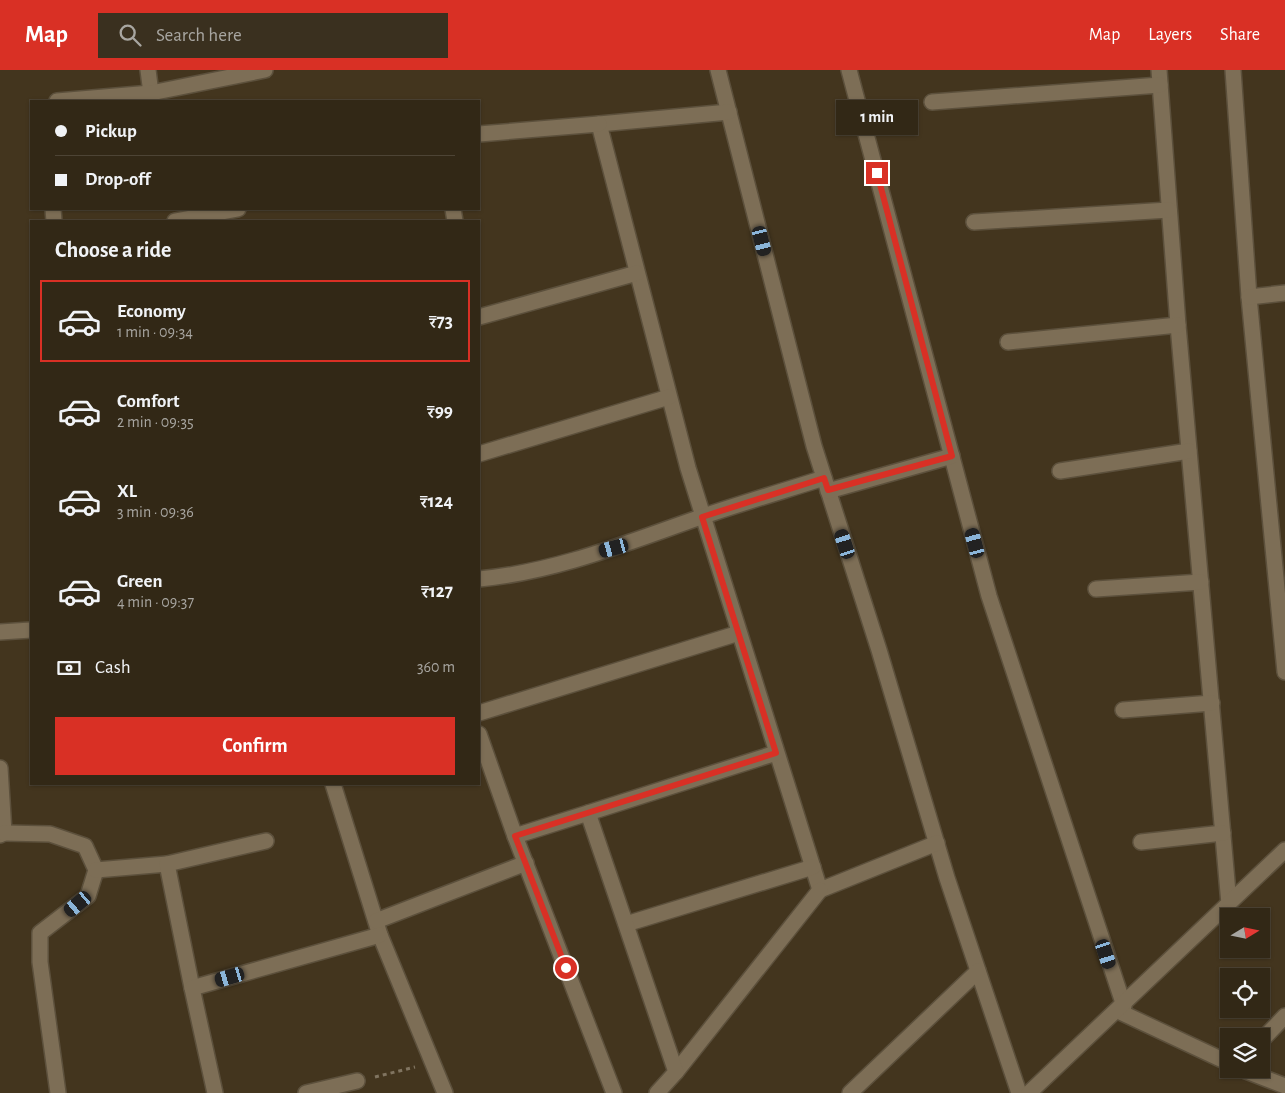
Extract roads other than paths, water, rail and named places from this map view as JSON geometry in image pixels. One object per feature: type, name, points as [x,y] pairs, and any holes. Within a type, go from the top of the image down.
[{"type":"street","points":[[148,70],[151,97]]},
{"type":"street","points":[[80,100],[151,97],[264,70]]},
{"type":"street","points":[[718,70],[826,484],[882,659],[937,844],[1019,1093]]},
{"type":"street","points":[[849,70],[989,596],[1121,1008],[1220,1059]]},
{"type":"street","points":[[1233,70],[1249,297],[1285,672]]},
{"type":"street","points":[[932,102],[1160,77],[1178,325],[1229,904]]},
{"type":"street","points":[[480,134],[729,112]]},
{"type":"street","points":[[599,124],[669,398],[702,517],[820,890]]},
{"type":"street","points":[[180,220],[233,210]]},
{"type":"street","points":[[974,222],[1170,210]]},
{"type":"street","points":[[480,316],[637,273]]},
{"type":"street","points":[[1249,297],[1285,293]]},
{"type":"street","points":[[1008,342],[1178,325]]},
{"type":"street","points":[[480,454],[669,398]]},
{"type":"street","points":[[1060,471],[1189,451]]},
{"type":"street","points":[[480,579],[513,576],[614,548],[702,517],[826,484],[952,456]]},
{"type":"street","points":[[1096,589],[1200,582]]},
{"type":"street","points":[[0,632],[30,630]]},
{"type":"street","points":[[480,713],[739,632]]},
{"type":"street","points":[[1123,710],[1212,703]]},
{"type":"street","points":[[480,737],[515,836],[614,1093]]},
{"type":"street","points":[[515,836],[776,753]]},
{"type":"street","points":[[0,768],[2,834],[50,834],[85,846],[96,870],[88,896],[40,933],[40,962],[58,1093]]},
{"type":"street","points":[[333,785],[378,928],[445,1093]]},
{"type":"street","points":[[588,812],[676,1072]]},
{"type":"street","points":[[1142,842],[1223,833]]},
{"type":"street","points":[[96,870],[168,864],[266,841]]},
{"type":"street","points":[[657,1093],[676,1072],[820,890],[937,844]]},
{"type":"street","points":[[1029,1093],[1121,1008],[1285,850]]},
{"type":"street","points":[[192,988],[378,928],[526,863]]},
{"type":"street","points":[[168,864],[215,1093]]},
{"type":"street","points":[[626,924],[813,867]]},
{"type":"street","points":[[850,1093],[978,971]]},
{"type":"street","points":[[1270,1032],[1285,1016]]},
{"type":"street","points":[[1264,1078],[1285,1086]]},
{"type":"street","points":[[306,1093],[357,1081]]}]
